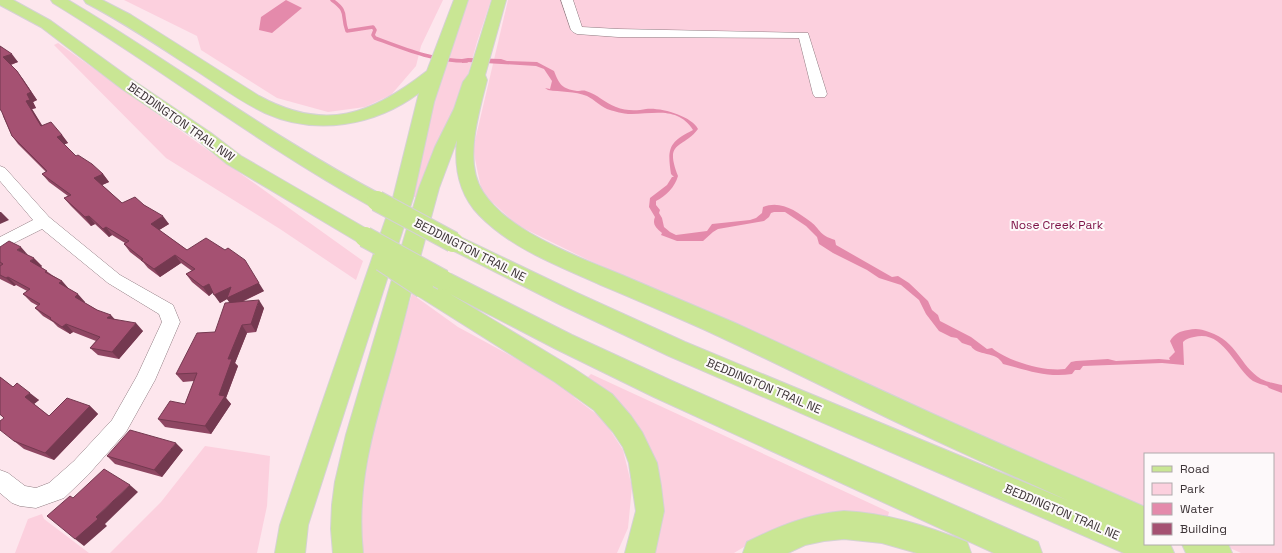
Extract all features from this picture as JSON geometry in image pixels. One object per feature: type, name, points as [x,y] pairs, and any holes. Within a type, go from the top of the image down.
[{"type":"main road","name":"BEDDINGTON TRAIL NW","points":[[2,0],[46,24],[128,85],[205,137],[234,160],[433,284]]},
{"type":"main road","name":"BEDDINGTON TRAIL NE","points":[[58,0],[117,36],[253,127],[337,179],[454,242],[569,299],[677,349],[1159,553]]},
{"type":"main road","points":[[91,0],[126,18],[253,100],[271,110],[302,119],[327,120],[357,116],[381,109],[402,98],[434,73]]},
{"type":"main road","points":[[290,553],[294,525],[405,191],[425,102],[447,36],[461,0]]},
{"type":"main road","points":[[344,547],[347,500],[356,441],[429,188],[444,147],[458,120],[471,82],[477,75],[499,0]]},
{"type":"main road","points":[[477,75],[480,80],[466,141],[466,172],[469,186],[475,196],[495,218],[510,229],[526,239],[576,264],[743,337],[950,434],[1144,521]]},
{"type":"main road","points":[[433,284],[603,402],[622,424],[633,440],[643,463],[647,486],[650,511],[640,553]]},
{"type":"main road","points":[[433,284],[564,342],[656,386],[1027,553]]},
{"type":"main road","points":[[758,553],[779,541],[805,531],[832,526],[860,526],[888,529],[920,538],[956,553]]},
{"type":"main road","points":[[1199,545],[1217,553]]},
{"type":"street","points":[[567,0],[577,30],[804,35],[820,94]]},
{"type":"street","points":[[0,171],[44,221],[114,279],[167,310],[171,322],[145,380],[119,426],[82,468],[56,491],[36,498],[20,496],[0,480]]},
{"type":"street","points":[[0,244],[44,221]]},
{"type":"green space","points":[[124,0],[443,0],[421,46],[416,66],[391,95],[365,107],[328,112],[277,98],[201,50],[197,36]]},
{"type":"green space","points":[[466,0],[491,0],[477,42],[464,89],[420,197],[410,197],[421,143]]},
{"type":"green space","name":"Nose Creek Park","points":[[508,0],[1282,0],[1282,553],[1241,553],[1223,545],[1274,545],[1274,453],[1144,453],[1144,510],[586,259],[517,225],[482,193],[473,149]]},
{"type":"green space","points":[[58,43],[363,261],[356,280],[280,229],[166,158],[54,45]]},
{"type":"green space","points":[[412,294],[458,327],[561,383],[575,398],[603,419],[623,450],[632,487],[628,528],[617,553],[360,553],[355,531],[365,449]]},
{"type":"green space","points":[[591,374],[889,512],[887,520],[847,514],[815,515],[772,530],[734,553],[650,553],[658,513],[587,378]]},
{"type":"green space","points":[[205,446],[270,456],[267,506],[257,553],[110,553],[161,502]]},
{"type":"green space","points":[[42,514],[44,519],[89,553],[15,553],[28,519]]},
{"type":"water","points":[[286,0],[302,8],[272,33],[259,30],[261,17]]},
{"type":"water","points":[[468,58],[537,62],[554,71],[560,83],[568,89],[590,92],[612,105],[623,109],[659,109],[675,113],[683,116],[695,124],[698,129],[674,151],[674,165],[678,176],[675,184],[667,194],[656,201],[664,227],[676,235],[707,231],[712,224],[750,220],[756,218],[762,213],[763,207],[770,205],[782,206],[800,214],[823,234],[835,240],[836,245],[892,277],[898,276],[909,283],[928,301],[932,310],[938,315],[940,321],[971,337],[987,349],[992,348],[1016,361],[1047,369],[1065,369],[1071,362],[1076,361],[1108,359],[1116,361],[1159,359],[1170,360],[1169,358],[1175,352],[1170,341],[1173,336],[1182,331],[1198,329],[1219,336],[1261,379],[1282,385],[1282,393],[1253,381],[1246,375],[1220,344],[1213,339],[1204,336],[1186,339],[1183,342],[1184,365],[1162,363],[1083,366],[1080,370],[1075,370],[1072,374],[1054,375],[1037,373],[1003,364],[996,357],[977,351],[971,346],[962,343],[957,338],[951,337],[939,331],[926,314],[919,300],[901,285],[879,278],[867,270],[833,253],[819,244],[817,237],[806,226],[785,212],[771,213],[764,221],[718,229],[703,241],[677,241],[661,235],[662,233],[655,226],[655,217],[649,207],[650,198],[667,185],[672,177],[674,177],[671,174],[669,158],[670,152],[674,142],[693,130],[687,122],[671,114],[628,114],[619,112],[607,109],[582,94],[548,90],[545,88],[550,89],[552,81],[544,69],[536,66],[468,62],[462,63],[462,59]]},
{"type":"building","points":[[0,46],[12,54],[3,57],[17,71],[31,92],[27,94],[30,100],[26,101],[41,126],[51,122],[62,135],[57,137],[76,156],[78,155],[92,164],[103,174],[94,178],[122,203],[135,197],[144,205],[163,216],[151,224],[187,250],[206,238],[225,250],[228,248],[245,260],[259,283],[227,298],[231,287],[214,295],[209,284],[203,287],[186,274],[195,269],[175,255],[154,269],[141,260],[143,259],[124,244],[129,241],[106,227],[103,229],[89,216],[85,217],[64,198],[71,195],[42,174],[47,171],[12,136],[0,110]]},
{"type":"building","points":[[9,241],[21,247],[17,250],[34,258],[30,261],[47,271],[45,272],[62,281],[59,283],[78,294],[75,297],[97,310],[111,315],[107,318],[136,323],[112,352],[90,348],[100,337],[66,324],[62,327],[35,308],[40,304],[23,294],[30,289],[8,277],[6,278],[0,275],[0,266],[3,264],[0,262],[0,247]]},
{"type":"building","points":[[259,300],[251,324],[242,325],[228,359],[232,359],[219,395],[225,396],[205,426],[158,419],[170,401],[185,404],[197,373],[176,374],[197,333],[215,332],[225,303]]},
{"type":"building","points":[[0,377],[13,387],[17,383],[30,393],[25,397],[49,416],[67,398],[90,406],[45,453],[14,441],[0,430],[0,421],[4,418],[0,414]]},
{"type":"building","points":[[130,430],[176,443],[154,470],[107,456]]},
{"type":"building","points":[[104,469],[130,485],[96,517],[98,519],[75,539],[47,516],[70,496],[73,498]]},
{"type":"waterway","points":[[332,0],[343,11],[347,31],[373,27],[375,30],[373,35],[375,38],[398,47],[431,57],[455,61],[467,61]]}]
